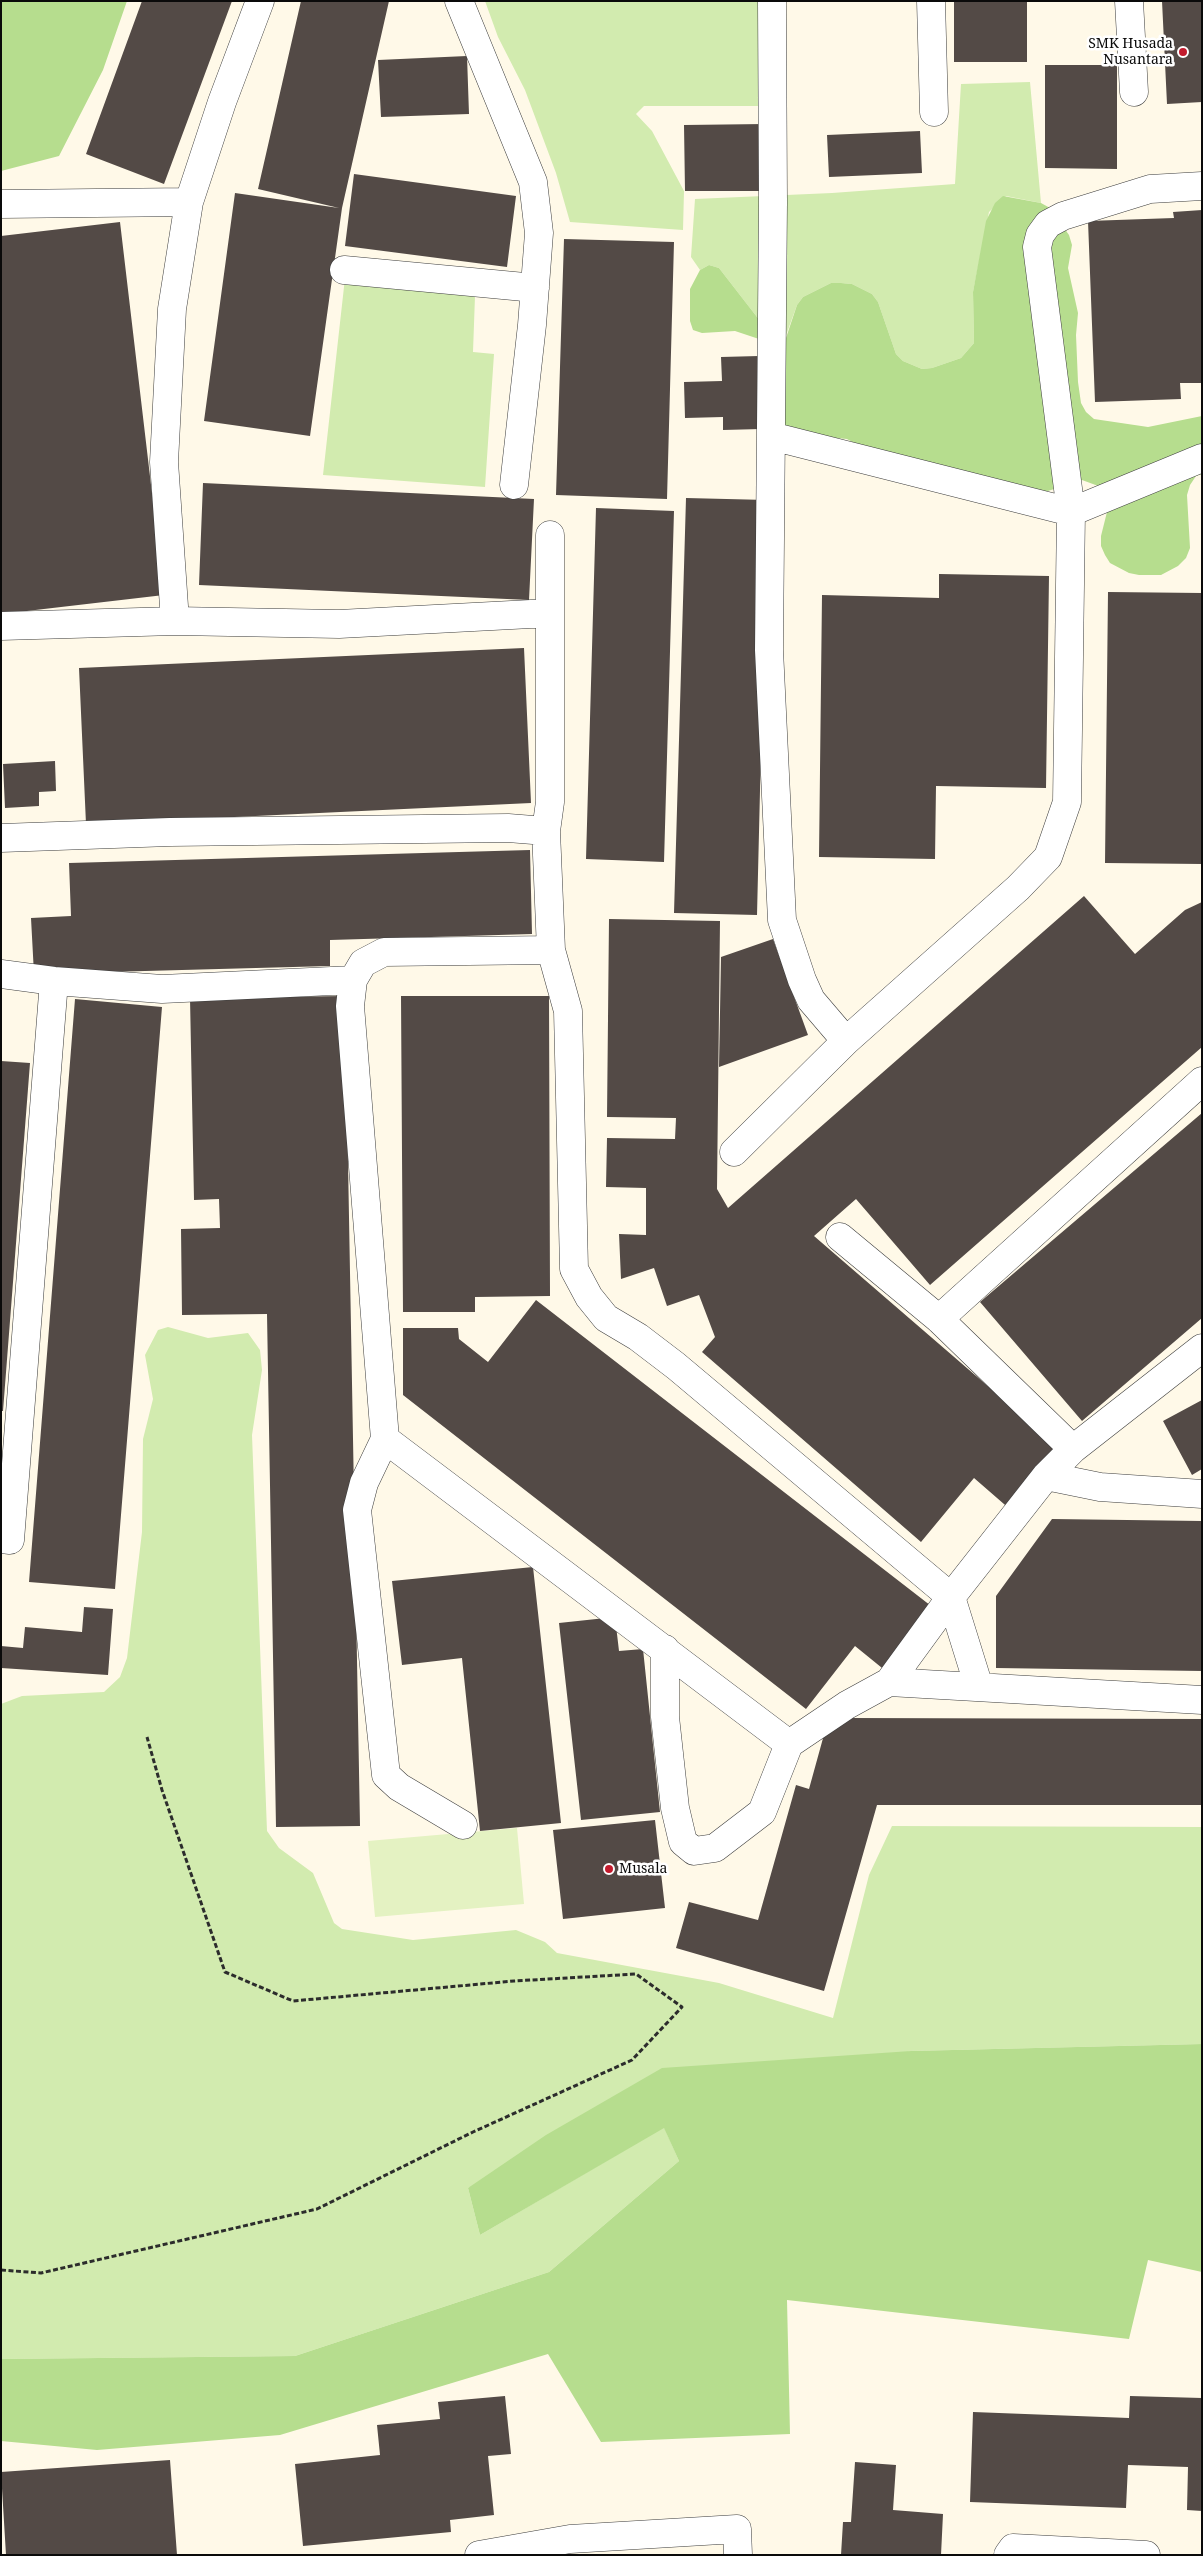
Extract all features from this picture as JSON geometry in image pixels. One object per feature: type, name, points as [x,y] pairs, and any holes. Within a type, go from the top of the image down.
[{"type":"street","points":[[175,621],[164,462],[172,309],[189,202],[222,102],[260,1]]},
{"type":"street","points":[[459,1],[533,182],[539,233],[514,486]]},
{"type":"street","points":[[772,1],[769,650],[782,920],[802,980],[811,1000],[846,1041]]},
{"type":"street","points":[[931,1],[934,112]]},
{"type":"street","points":[[1129,1],[1134,92]]},
{"type":"street","points":[[734,1152],[846,1041],[1018,888],[1048,857],[1067,802],[1072,512],[1036,247],[1040,235],[1048,224],[1062,216],[1141,192],[1202,186]]},
{"type":"street","points":[[1,204],[189,202]]},
{"type":"street","points":[[344,270],[535,288]]},
{"type":"street","points":[[771,436],[1072,512],[1202,458]]},
{"type":"street","points":[[550,535],[550,802],[546,830],[551,950],[568,1011],[574,1269],[588,1297],[606,1318],[638,1336],[676,1366],[951,1597],[979,1687]]},
{"type":"street","points":[[1,626],[175,621],[340,624],[550,613]]},
{"type":"street","points":[[1,838],[170,832],[498,828],[546,830]]},
{"type":"street","points":[[464,1824],[400,1787],[386,1775],[357,1510],[364,1483],[385,1439],[350,1006],[353,980],[363,963],[384,952],[551,950]]},
{"type":"street","points":[[1,974],[54,981],[162,989],[353,980]]},
{"type":"street","points":[[1,1539],[10,1540],[54,981]]},
{"type":"street","points":[[939,1319],[1202,1082]]},
{"type":"street","points":[[840,1237],[939,1319],[1074,1449]]},
{"type":"street","points":[[666,1649],[665,1717],[675,1808],[683,1842],[694,1851],[715,1848],[762,1812],[789,1744],[847,1705],[890,1682],[951,1597],[1046,1476],[1074,1449],[1202,1348]]},
{"type":"street","points":[[385,1439],[666,1649],[789,1744]]},
{"type":"street","points":[[1046,1476],[1100,1487],[1202,1494]]},
{"type":"street","points":[[890,1682],[1202,1700]]},
{"type":"street","points":[[479,2555],[570,2539],[737,2529],[738,2555]]},
{"type":"street","points":[[1008,2555],[1013,2548],[1146,2555]]},
{"type":"path","points":[[1,2270],[41,2273],[317,2209],[473,2132],[632,2060],[682,2007],[636,1974],[514,1981],[293,2001],[225,1972],[162,1790],[147,1737]]},
{"type":"green space","points":[[1,1],[127,1],[103,70],[59,156],[1,171]]},
{"type":"green space","points":[[485,1],[761,1],[762,106],[644,106],[636,114],[652,131],[684,191],[683,230],[570,222],[556,173],[525,90],[498,37]]},
{"type":"green space","points":[[1030,82],[1041,203],[1006,196],[989,212],[973,292],[974,343],[961,358],[932,368],[922,369],[903,361],[896,354],[878,302],[872,294],[852,284],[831,283],[803,297],[797,305],[784,341],[757,317],[719,268],[709,265],[700,270],[691,257],[695,199],[832,193],[955,184],[961,84]]},
{"type":"green space","points":[[1003,196],[1041,203],[1050,208],[1069,235],[1072,245],[1068,268],[1078,313],[1076,335],[1078,382],[1081,403],[1086,412],[1094,419],[1148,427],[1202,416],[1202,474],[1196,476],[1190,485],[1187,495],[1190,548],[1186,558],[1178,566],[1161,575],[1129,573],[1110,563],[1101,546],[1101,536],[1108,508],[1101,487],[1082,480],[1020,500],[868,451],[847,439],[826,437],[785,439],[765,341],[735,331],[702,333],[693,330],[690,321],[690,289],[700,270],[709,265],[719,268],[757,317],[785,341],[797,305],[803,297],[831,283],[852,284],[872,294],[878,302],[896,354],[903,361],[922,369],[932,368],[961,358],[974,343],[973,292],[986,221],[995,203]]},
{"type":"green space","points":[[345,278],[475,296],[473,352],[494,354],[485,487],[323,475]]},
{"type":"green space","points":[[168,1327],[208,1338],[248,1333],[260,1350],[262,1370],[252,1435],[267,1831],[279,1848],[313,1873],[334,1923],[342,1929],[413,1940],[516,1930],[545,1942],[557,1953],[719,1983],[833,2018],[869,1875],[892,1826],[1202,1827],[1202,2044],[911,2051],[664,2127],[679,2161],[549,2272],[295,2356],[1,2359],[1,1704],[22,1696],[104,1692],[120,1677],[127,1658],[142,1532],[143,1439],[153,1399],[145,1355],[158,1330]],"holes":[[[663,2128],[480,2235],[468,2188]]]},
{"type":"green space","points":[[517,1828],[524,1904],[375,1917],[368,1841]]},
{"type":"green space","points":[[1202,2044],[1202,2272],[1148,2260],[1129,2339],[787,2300],[790,2434],[601,2442],[548,2354],[280,2435],[97,2450],[1,2441],[1,2359],[295,2356],[549,2272],[679,2161],[664,2128],[480,2235],[468,2188],[546,2135],[662,2068],[911,2051]]},
{"type":"building","points":[[142,1],[232,1],[164,184],[86,154]]},
{"type":"building","points":[[301,1],[389,1],[342,208],[310,436],[204,421],[235,193],[339,208],[258,189]]},
{"type":"building","points":[[954,1],[1027,1],[1027,62],[954,62]]},
{"type":"building","name":"SMK Husada Nusantara","points":[[1162,1],[1202,1],[1202,102],[1167,104]]},
{"type":"building","points":[[467,56],[469,114],[381,117],[378,60]]},
{"type":"building","points":[[1045,65],[1117,65],[1117,169],[1045,168]]},
{"type":"building","points":[[765,124],[766,191],[685,191],[684,125]]},
{"type":"building","points":[[920,131],[922,173],[829,177],[827,135]]},
{"type":"building","points":[[354,174],[516,196],[507,267],[345,246]]},
{"type":"building","points":[[1202,210],[1202,383],[1180,383],[1181,399],[1095,402],[1088,221],[1174,218],[1173,212]]},
{"type":"building","points":[[120,222],[164,595],[1,614],[1,236]]},
{"type":"building","points":[[564,239],[674,242],[667,499],[556,495]]},
{"type":"building","points":[[759,356],[761,429],[723,430],[723,417],[685,418],[684,382],[722,381],[721,357]]},
{"type":"building","points":[[203,483],[534,499],[529,600],[199,585]]},
{"type":"building","points":[[686,498],[767,500],[757,915],[674,913]]},
{"type":"building","points":[[596,508],[674,511],[664,862],[586,859]]},
{"type":"building","points":[[939,574],[1049,576],[1046,788],[936,786],[935,859],[819,857],[822,595],[939,598]]},
{"type":"building","points":[[1108,592],[1202,593],[1202,864],[1105,863]]},
{"type":"building","points":[[524,648],[531,803],[86,824],[79,668]]},
{"type":"building","points":[[55,761],[56,791],[39,792],[39,806],[5,808],[3,764]]},
{"type":"building","points":[[530,850],[532,934],[330,940],[330,966],[34,974],[31,918],[71,916],[69,863]]},
{"type":"building","points":[[1084,896],[1135,954],[1185,910],[1202,902],[1202,1047],[930,1285],[856,1199],[814,1236],[1063,1451],[1012,1511],[974,1478],[921,1542],[702,1352],[715,1337],[699,1295],[667,1306],[654,1268],[621,1279],[619,1234],[646,1235],[646,1188],[606,1187],[607,1138],[675,1139],[676,1118],[607,1117],[609,919],[720,921],[717,1189],[728,1208]]},
{"type":"building","points":[[773,939],[808,1035],[719,1067],[721,957]]},
{"type":"building","points":[[345,996],[360,1826],[276,1827],[267,1314],[182,1315],[181,1229],[220,1228],[219,1199],[194,1200],[190,998]]},
{"type":"building","points":[[401,996],[549,996],[550,1296],[475,1297],[475,1312],[403,1312]]},
{"type":"building","points":[[75,999],[162,1007],[115,1589],[29,1582]]},
{"type":"building","points":[[1,1061],[30,1063],[3,1411],[1,1411]]},
{"type":"building","points":[[1202,1113],[1202,1318],[1082,1421],[980,1302]]},
{"type":"building","points":[[536,1300],[935,1609],[887,1672],[855,1646],[806,1709],[403,1395],[403,1328],[458,1328],[459,1339],[488,1362]]},
{"type":"building","points":[[1202,1400],[1202,1469],[1192,1475],[1163,1421]]},
{"type":"building","points":[[1052,1519],[1202,1521],[1202,1671],[996,1668],[996,1596]]},
{"type":"building","points":[[533,1567],[561,1823],[480,1831],[462,1658],[402,1665],[392,1581]]},
{"type":"building","points":[[84,1607],[113,1609],[108,1675],[1,1668],[1,1646],[23,1648],[25,1627],[82,1632]]},
{"type":"building","points":[[615,1617],[619,1651],[643,1649],[660,1812],[581,1820],[559,1623]]},
{"type":"building","points":[[849,1718],[1202,1719],[1202,1805],[877,1805],[824,1991],[676,1948],[689,1902],[758,1920],[796,1785],[809,1789],[825,1731]]},
{"type":"building","name":"Musala","points":[[655,1820],[665,1908],[563,1919],[553,1830]]},
{"type":"building","points":[[505,2396],[511,2454],[488,2456],[494,2515],[450,2520],[451,2532],[303,2546],[295,2464],[380,2455],[377,2425],[440,2419],[438,2402]]},
{"type":"building","points":[[1130,2396],[1202,2398],[1202,2511],[1187,2510],[1188,2467],[1128,2465],[1126,2508],[970,2502],[973,2412],[1129,2418]]},
{"type":"building","points":[[170,2460],[177,2555],[6,2555],[1,2472]]},
{"type":"building","points":[[855,2462],[896,2465],[893,2510],[943,2514],[941,2555],[841,2555],[843,2522],[851,2522]]},
{"type":"place","name":"SMK Husada Nusantara","points":[[1183,52]]},
{"type":"place","name":"Musala","points":[[609,1869]]}]
